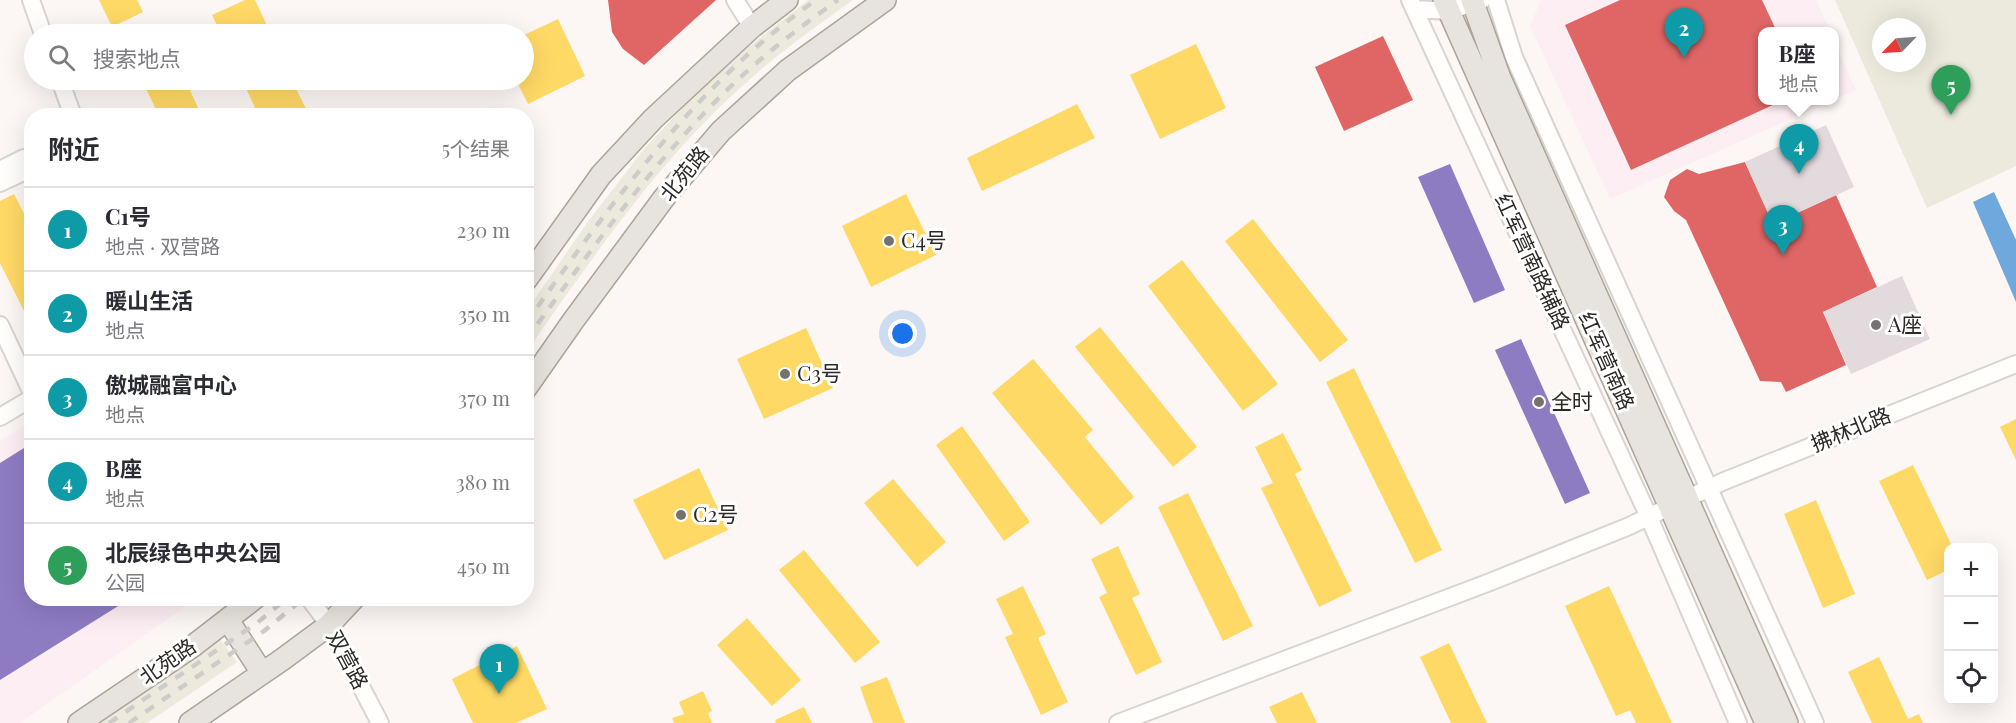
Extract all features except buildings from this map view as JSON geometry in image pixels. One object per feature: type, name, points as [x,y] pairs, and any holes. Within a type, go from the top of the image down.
[{"type":"main road","points":[[534,269],[602,175],[653,119],[752,27],[787,0]]},
{"type":"main road","name":"北苑路","points":[[534,377],[657,208],[721,131],[788,70],[885,0]]},
{"type":"main road","name":"红军营南路","points":[[1476,1],[1500,78],[1678,502],[1766,723]]},
{"type":"main road","name":"红军营南路","points":[[1447,5],[1678,502],[1787,723]]},
{"type":"main road","name":"北苑路","points":[[79,723],[245,606]]},
{"type":"main road","points":[[190,723],[329,625],[347,606]]},
{"type":"main road","points":[[228,620],[262,673]]},
{"type":"street","points":[[31,0],[39,24]]},
{"type":"street","points":[[735,0],[752,27]]},
{"type":"street","points":[[1496,0],[1514,57],[1815,723]]},
{"type":"street","points":[[1412,4],[1447,5],[1476,1]]},
{"type":"street","name":"红军营南路辅路","points":[[1412,4],[1648,515],[1738,723]]},
{"type":"street","points":[[64,90],[70,108]]},
{"type":"street","points":[[0,170],[24,164]]},
{"type":"street","points":[[0,183],[24,166]]},
{"type":"street","points":[[0,325],[24,376]]},
{"type":"street","name":"拂林北路","points":[[1118,723],[1490,582],[1627,527],[1648,515],[1709,488],[2016,364]]},
{"type":"street","points":[[0,417],[24,403]]},
{"type":"street","name":"双营路","points":[[315,606],[329,625],[380,723]]},
{"type":"shaded area","points":[[808,0],[853,0],[761,70],[686,142],[629,210],[534,341],[534,300],[589,220],[644,149],[732,60]]},
{"type":"shaded area","points":[[1541,0],[1816,0],[1828,27],[1758,27],[1758,105],[1823,105],[1610,199],[1530,26]]},
{"type":"shaded area","points":[[1835,0],[2016,0],[2016,166],[1927,208]]},
{"type":"shaded area","points":[[1839,52],[1856,90],[1839,97]]},
{"type":"shaded area","points":[[24,426],[24,606],[186,606],[20,723],[0,723],[0,441]]},
{"type":"shaded area","points":[[220,639],[237,662],[147,723],[98,723]]},
{"type":"railway","points":[[534,312],[623,191],[693,108],[772,33],[816,0]]},
{"type":"railway","points":[[534,329],[647,178],[700,118],[754,65],[838,0]]},
{"type":"railway","points":[[109,723],[257,623],[277,606]]},
{"type":"railway","points":[[129,723],[264,631],[294,606]]},
{"type":"place","name":"暖山生活","points":[[1684,58]]},
{"type":"place","name":"北辰绿色中央公园","points":[[1951,115]]},
{"type":"place","name":"B座","points":[[1799,174]]},
{"type":"place","name":"C4号","points":[[889,241]]},
{"type":"place","name":"傲城融富中心","points":[[1783,255]]},
{"type":"place","name":"A座","points":[[1876,325]]},
{"type":"place","name":"C3号","points":[[785,374]]},
{"type":"place","name":"全时","points":[[1539,402]]},
{"type":"place","name":"C2号","points":[[681,515]]},
{"type":"place","name":"C1号","points":[[499,694]]}]
